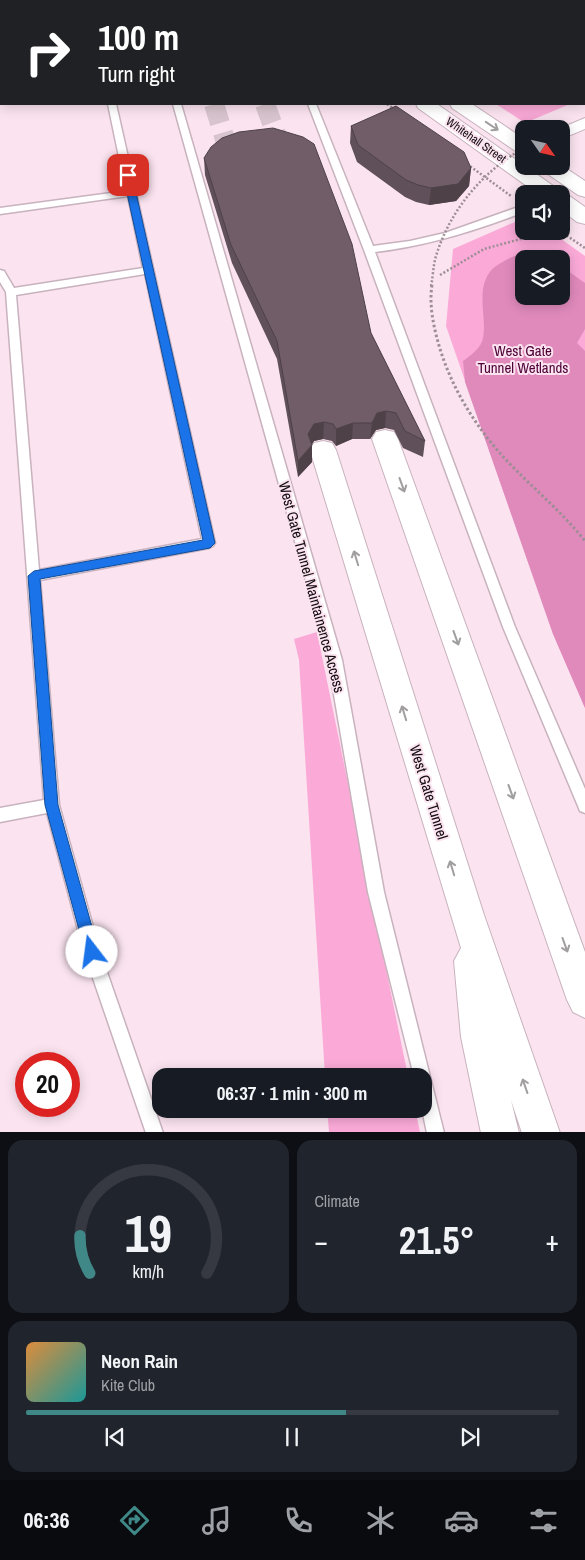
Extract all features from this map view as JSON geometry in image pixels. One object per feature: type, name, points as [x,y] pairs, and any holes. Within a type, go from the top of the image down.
[{"type":"main road","name":"Whitehall Street","points":[[426,105],[539,185]]},
{"type":"main road","name":"Whitehall Street","points":[[460,105],[515,143]]},
{"type":"main road","points":[[505,160],[515,154]]},
{"type":"main road","points":[[562,175],[585,191]]},
{"type":"main road","points":[[570,206],[585,217]]},
{"type":"main road","points":[[385,440],[585,1000]]},
{"type":"main road","name":"West Gate Tunnel","points":[[323,450],[467,915],[541,1132]]},
{"type":"main road","points":[[467,915],[490,1128]]},
{"type":"street","points":[[570,130],[585,123]]},
{"type":"lane","points":[[34,576],[210,543],[112,105]]},
{"type":"lane","name":"West Gate Tunnel Maintainence Access","points":[[177,105],[335,660],[376,892],[420,1068]]},
{"type":"lane","points":[[312,105],[369,250],[509,627],[585,806]]},
{"type":"lane","points":[[0,210],[132,193]]},
{"type":"lane","points":[[369,250],[429,242],[474,228],[515,207]]},
{"type":"lane","points":[[11,292],[150,270]]},
{"type":"lane","points":[[0,273],[11,292],[52,805],[92,952],[155,1132]]},
{"type":"lane","points":[[0,815],[52,805]]},
{"type":"lane","points":[[432,1116],[436,1132]]},
{"type":"path","points":[[388,105],[401,114]]},
{"type":"path","points":[[515,153],[479,182],[446,226],[434,256],[430,291],[432,320],[440,354],[456,392],[473,417],[496,449],[573,525],[585,541]]},
{"type":"path","points":[[460,158],[515,200]]},
{"type":"path","points":[[570,238],[585,248]]},
{"type":"path","points":[[440,275],[484,249],[517,240]]},
{"type":"green space","points":[[498,105],[568,105],[532,120],[520,120]]},
{"type":"green space","name":"West Gate Tunnel Wetlands","points":[[515,222],[515,240],[563,240],[585,256],[585,708],[553,634],[446,326],[453,249]]},
{"type":"green space","points":[[317,632],[406,1068],[324,1068],[299,660],[294,639]]},
{"type":"green space","points":[[328,1118],[417,1118],[420,1132],[329,1132]]},
{"type":"shaded area","name":"West Gate Tunnel Wetlands","points":[[515,256],[515,305],[570,305],[570,272],[585,283],[585,329],[577,343],[585,351],[585,708],[553,634],[465,382],[463,361],[478,348],[483,338],[482,297],[485,281],[492,269]]},
{"type":"building","points":[[396,106],[464,152],[471,168],[458,184],[431,188],[418,185],[406,180],[358,145],[351,126]]},
{"type":"building","points":[[273,128],[303,137],[314,144],[352,244],[371,333],[425,441],[405,431],[396,413],[386,411],[377,413],[372,423],[353,423],[336,429],[333,424],[324,422],[314,424],[308,434],[312,445],[298,461],[277,341],[231,245],[204,158],[211,147],[222,138],[239,132]]},
{"type":"tunnel","points":[[214,105],[235,172]]},
{"type":"tunnel","points":[[265,105],[287,164]]},
{"type":"route","points":[[92,952],[52,805],[34,576],[210,543],[128,175]]}]
